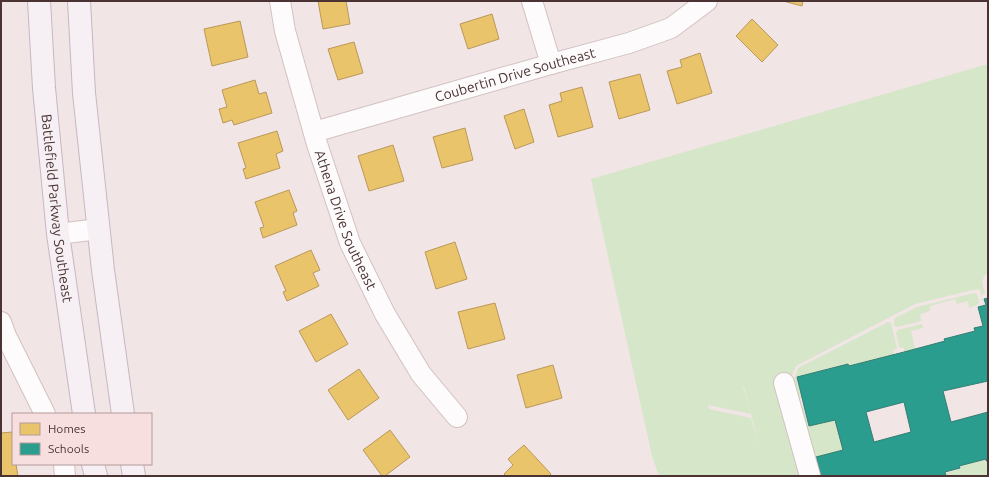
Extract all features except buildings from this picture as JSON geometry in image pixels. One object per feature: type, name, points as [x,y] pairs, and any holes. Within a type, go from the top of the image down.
[{"type":"main road","name":"Battlefield Parkway Southeast","points":[[39,1],[44,88],[58,234],[84,413]]},
{"type":"main road","points":[[79,1],[84,93],[99,229],[123,413]]},
{"type":"main road","points":[[93,465],[96,476]]},
{"type":"main road","points":[[132,465],[134,476]]},
{"type":"street","name":"Athena Drive Southeast","points":[[280,1],[285,31],[314,132],[350,243],[385,314],[421,374],[457,417]]},
{"type":"street","points":[[532,1],[551,64]]},
{"type":"street","name":"Coubertin Drive Southeast","points":[[314,132],[629,43],[671,28],[707,1]]},
{"type":"street","points":[[58,234],[99,229]]},
{"type":"street","points":[[1,322],[6,336],[44,413]]},
{"type":"street","points":[[784,383],[810,476]]},
{"type":"street","points":[[64,465],[65,476]]},
{"type":"green space","points":[[988,64],[988,274],[985,275],[982,282],[985,294],[981,294],[983,301],[982,301],[980,290],[977,289],[915,304],[796,366],[791,378],[803,476],[659,476],[652,456],[591,179]],"holes":[[[744,387],[760,448],[751,418],[709,409],[708,405],[751,414]]]},
{"type":"green space","points":[[974,293],[977,294],[979,302],[977,305],[969,308],[968,301],[957,304],[955,299],[930,306],[930,311],[920,314],[921,321],[897,327],[894,326],[895,318],[917,307]]},
{"type":"green space","points":[[888,322],[891,323],[897,348],[893,351],[894,355],[849,366],[848,364],[797,377],[802,398],[799,399],[794,379],[798,368]]},
{"type":"green space","points":[[922,324],[923,328],[911,331],[915,349],[904,352],[904,348],[899,347],[896,333],[898,330]]},
{"type":"green space","points":[[804,406],[809,426],[835,420],[843,450],[816,457],[820,476],[801,407]]},
{"type":"green space","points":[[984,460],[985,462],[988,462],[988,476],[946,476],[946,473],[960,469],[959,466]]}]
